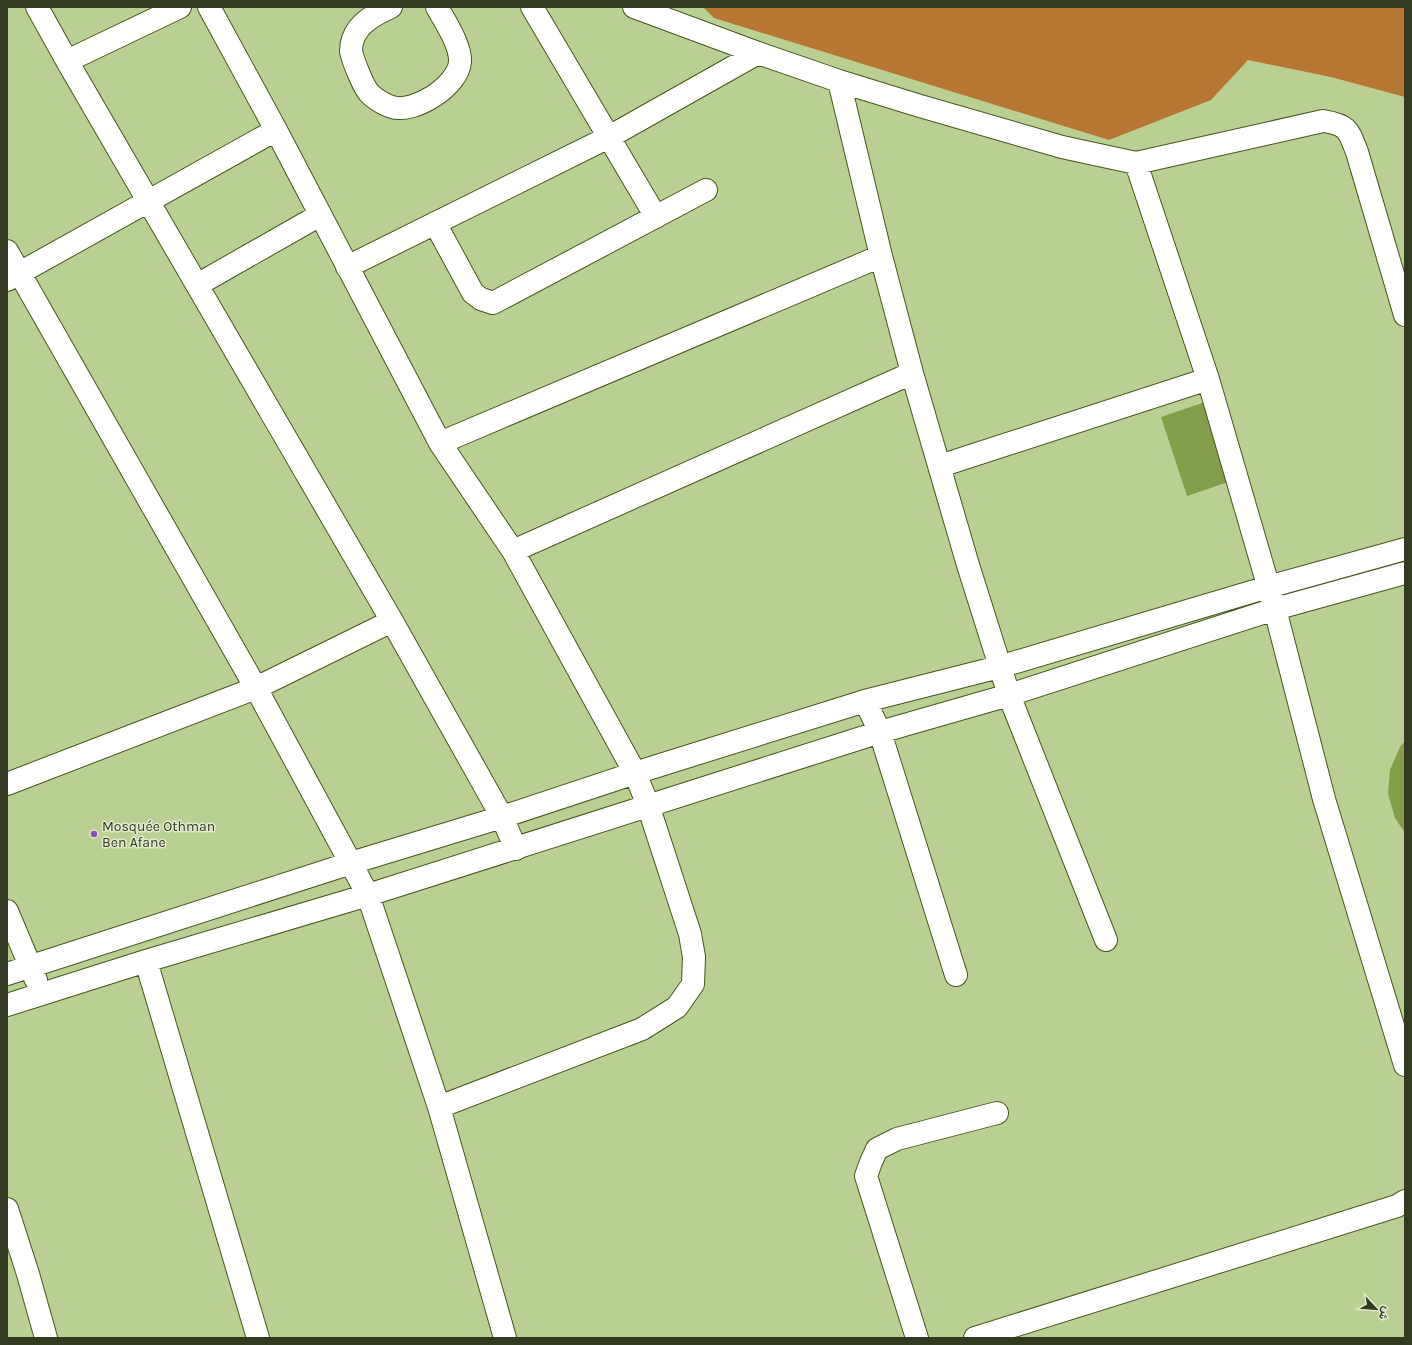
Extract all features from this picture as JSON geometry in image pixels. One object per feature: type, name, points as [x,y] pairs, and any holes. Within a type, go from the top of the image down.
[{"type":"street","points":[[38,7],[67,61],[392,621],[502,817],[516,849]]},
{"type":"street","points":[[209,7],[276,130],[440,443],[514,551],[635,773],[648,805],[690,934],[694,957],[693,984],[677,1007],[642,1029],[440,1107]]},
{"type":"street","points":[[391,7],[376,14],[362,25],[353,39],[351,51],[363,84],[370,95],[393,108],[406,107],[420,103],[439,93],[455,77],[460,63],[458,50],[437,7]]},
{"type":"street","points":[[532,7],[656,217]]},
{"type":"street","points":[[634,7],[758,53],[928,108],[1062,147],[1136,163],[1323,121],[1338,124],[1349,131],[1357,152],[1405,315]]},
{"type":"street","points":[[67,61],[173,9]]},
{"type":"street","points":[[347,267],[609,137],[758,53]]},
{"type":"street","points":[[839,80],[881,256],[912,372],[999,667],[1106,940]]},
{"type":"street","points":[[13,276],[149,202],[276,130]]},
{"type":"street","points":[[1136,163],[1208,379],[1268,587],[1324,798],[1405,1065]]},
{"type":"street","points":[[435,223],[473,293],[481,299],[493,303],[706,190]]},
{"type":"street","points":[[197,286],[320,215]]},
{"type":"street","points":[[7,251],[13,276],[256,688],[368,895],[440,1107],[506,1338]]},
{"type":"street","points":[[440,443],[881,256]]},
{"type":"street","points":[[514,551],[912,372]]},
{"type":"street","points":[[940,466],[1208,379]]},
{"type":"street","points":[[7,974],[351,863],[502,817],[635,773],[865,701],[999,667],[1268,587],[1405,549]]},
{"type":"street","points":[[7,1005],[42,995],[146,960],[368,895],[516,849],[648,805],[880,732],[1009,695],[1274,609],[1405,573]]},
{"type":"street","points":[[7,784],[256,688],[392,621]]},
{"type":"street","points":[[865,701],[880,732],[956,975]]},
{"type":"street","points":[[7,912],[42,995]]},
{"type":"street","points":[[146,960],[258,1338]]},
{"type":"street","points":[[917,1338],[866,1176],[877,1149],[897,1139],[997,1113]]},
{"type":"street","points":[[975,1338],[1397,1206],[1405,1201]]},
{"type":"street","points":[[7,1209],[28,1274],[46,1338]]},
{"type":"shaded area","points":[[703,7],[1405,7],[1405,97],[1331,77],[1248,60],[1211,100],[1109,140],[714,18]]},
{"type":"building","points":[[1205,402],[1231,481],[1187,496],[1161,417]]},
{"type":"building","points":[[1405,741],[1405,833],[1395,818],[1388,794],[1390,770],[1400,747]]},
{"type":"place","name":"Mosquée Othman Ben Afane","points":[[94,834]]}]
